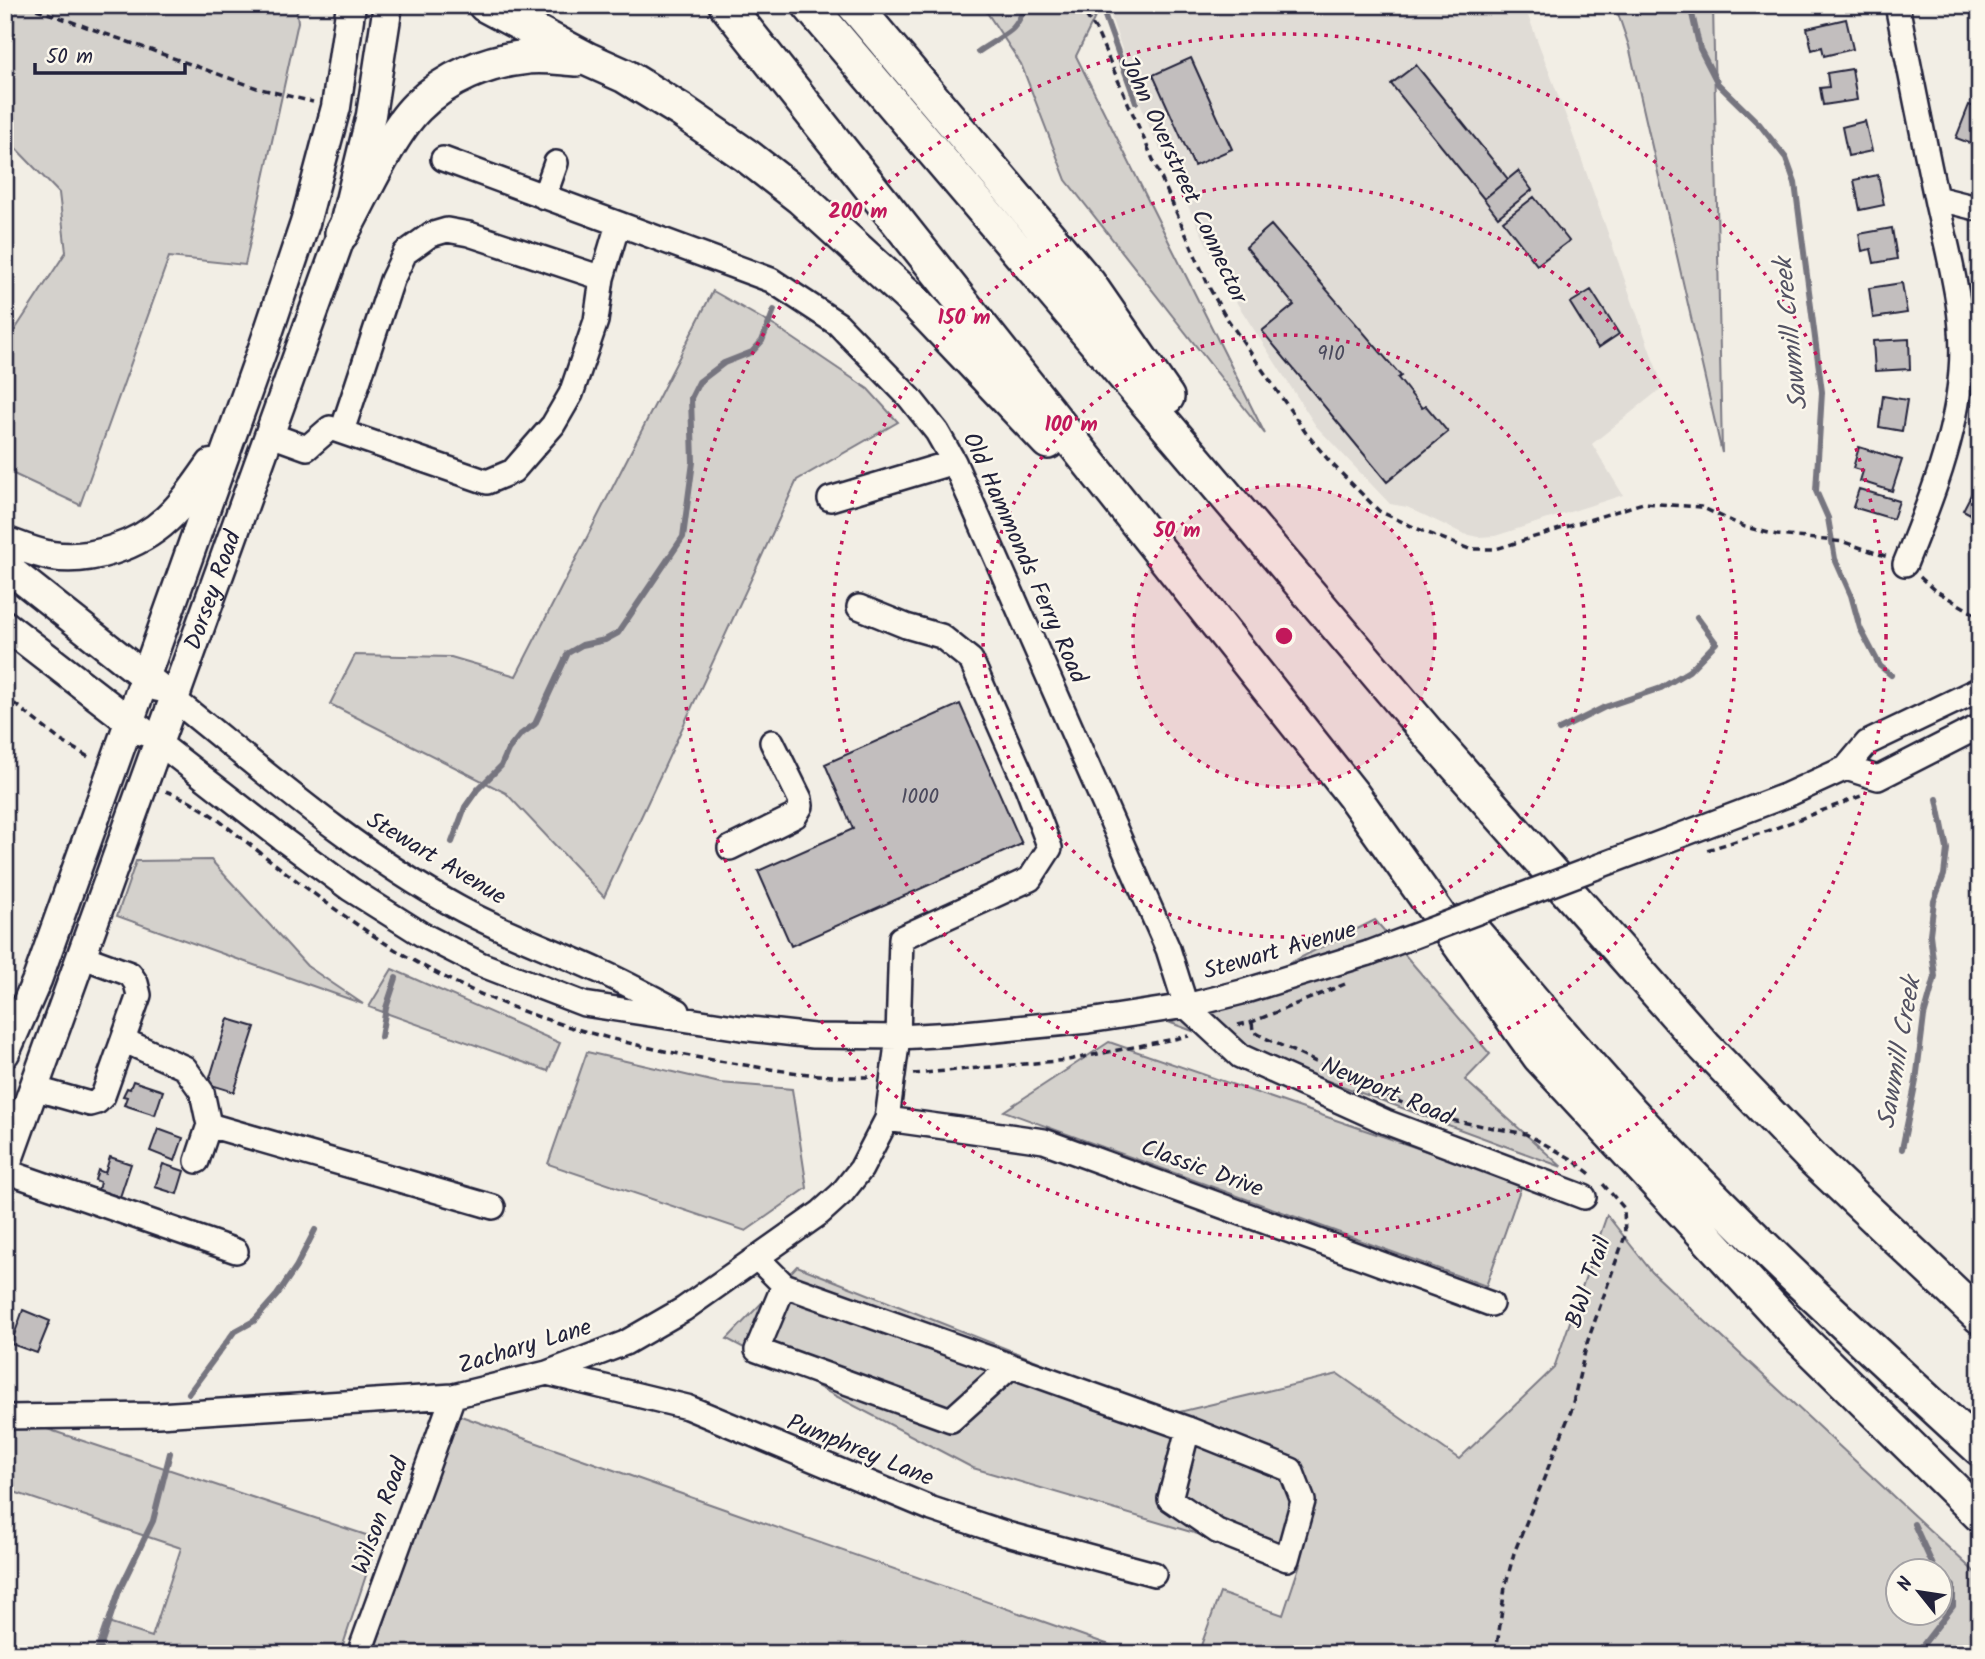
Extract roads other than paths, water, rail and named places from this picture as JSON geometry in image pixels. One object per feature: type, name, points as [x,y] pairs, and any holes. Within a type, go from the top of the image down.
[{"type":"highway","points":[[485,5],[625,76],[747,156],[801,198],[915,302],[1195,596]]},
{"type":"highway","points":[[726,5],[1353,795],[1632,1112],[1826,1308],[1980,1449]]},
{"type":"highway","points":[[809,5],[1426,731],[1705,1047],[1812,1158],[1980,1317]]},
{"type":"highway","points":[[855,5],[1089,284],[1267,544]]},
{"type":"highway","points":[[342,233],[402,125],[417,107],[442,87],[468,72],[500,60],[531,56],[587,59]]},
{"type":"highway","points":[[1353,795],[1539,1056],[1799,1337],[1980,1515]]},
{"type":"main road","name":"Dorsey Road","points":[[5,1053],[37,980],[233,433],[305,223],[336,107],[351,5]]},
{"type":"main road","name":"Dorsey Road","points":[[5,1169],[342,233],[371,115],[388,5]]},
{"type":"main road","points":[[5,541],[33,552],[74,557],[99,554],[124,546],[165,521],[186,499],[233,433]]},
{"type":"main road","points":[[5,566],[175,699]]},
{"type":"main road","points":[[5,625],[159,743]]},
{"type":"street","points":[[1897,5],[1959,313],[1962,368],[1959,397],[1940,471],[1905,564]]},
{"type":"street","name":"Old Hammonds Ferry Road","points":[[443,159],[771,280],[838,324],[910,398],[937,432],[954,462],[1168,949],[1186,1006]]},
{"type":"street","points":[[544,197],[556,163]]},
{"type":"street","points":[[1936,198],[1980,209]]},
{"type":"street","points":[[271,435],[307,448],[330,428],[487,482],[513,471],[553,425],[570,394],[596,321],[602,278],[618,224]]},
{"type":"street","points":[[342,431],[405,253],[430,235],[447,230],[470,234],[602,278]]},
{"type":"street","points":[[830,499],[954,462]]},
{"type":"street","name":"Zachary Lane","points":[[5,1417],[158,1415],[453,1396],[547,1373],[625,1343],[684,1309],[820,1213],[842,1193],[861,1169],[887,1119],[898,1037],[901,938],[1030,879],[1050,848],[1027,787],[971,660],[941,636],[906,626],[859,607]]},
{"type":"street","name":"Stewart Avenue","points":[[159,743],[350,889],[423,935],[480,964],[584,1004],[813,1035],[898,1037],[1055,1025],[1186,1006],[1242,992],[1369,953],[1787,795],[1846,768],[1867,743],[1980,689]]},
{"type":"street","name":"Stewart Avenue","points":[[175,699],[333,825],[415,882],[491,924],[600,971],[697,1021]]},
{"type":"street","points":[[1846,768],[1878,778],[1980,726]]},
{"type":"street","points":[[730,848],[795,817],[799,812],[800,799],[772,742]]},
{"type":"street","points":[[33,1088],[90,1104],[103,1096],[139,995],[130,974],[81,956]]},
{"type":"street","name":"Newport Road","points":[[1186,1006],[1240,1056],[1386,1122],[1584,1197]]},
{"type":"street","points":[[123,1040],[185,1068],[202,1091],[209,1125],[197,1160]]},
{"type":"street","name":"Classic Drive","points":[[887,1119],[1044,1141],[1491,1304]]},
{"type":"street","points":[[209,1125],[493,1207]]},
{"type":"street","points":[[5,1169],[236,1251]]},
{"type":"street","points":[[757,1258],[784,1285],[1188,1429],[1291,1470],[1303,1501],[1287,1559],[1217,1531],[1170,1499],[1188,1429]]},
{"type":"street","points":[[784,1285],[757,1350],[951,1420],[1011,1366]]},
{"type":"street","name":"Pumphrey Lane","points":[[547,1373],[687,1407],[932,1508],[1007,1534],[1154,1574]]},
{"type":"street","name":"Wilson Road","points":[[359,1654],[453,1396]]},
{"type":"waterway","points":[[978,52],[1011,30],[1027,9],[1038,5]]},
{"type":"waterway","points":[[1101,5],[1136,102]]},
{"type":"waterway","name":"Sawmill Creek","points":[[1690,5],[1700,49],[1718,84],[1760,125],[1786,158],[1795,183],[1822,392],[1816,491],[1828,518],[1835,559],[1851,595],[1860,628],[1880,666],[1891,675]]},
{"type":"waterway","points":[[452,842],[465,807],[477,790],[501,766],[508,750],[520,735],[535,724],[568,653],[582,645],[605,640],[618,633],[683,537],[693,462],[691,398],[699,382],[724,363],[752,352],[762,341],[774,310]]},
{"type":"waterway","points":[[1559,730],[1605,707],[1661,688],[1689,671],[1716,643],[1697,617]]},
{"type":"waterway","name":"Sawmill Creek","points":[[1902,1149],[1916,1081],[1924,1016],[1935,977],[1930,934],[1934,901],[1944,875],[1947,849],[1937,799]]},
{"type":"waterway","points":[[381,1037],[386,1008],[396,978]]},
{"type":"waterway","points":[[189,1393],[234,1332],[254,1321],[277,1295],[296,1267],[315,1230]]},
{"type":"waterway","points":[[98,1654],[119,1591],[153,1521],[170,1453]]},
{"type":"waterway","name":"Sawmill Creek","points":[[1914,1524],[1930,1558]]},
{"type":"waterway","name":"Sawmill Creek","points":[[1916,1654],[1936,1628]]}]
